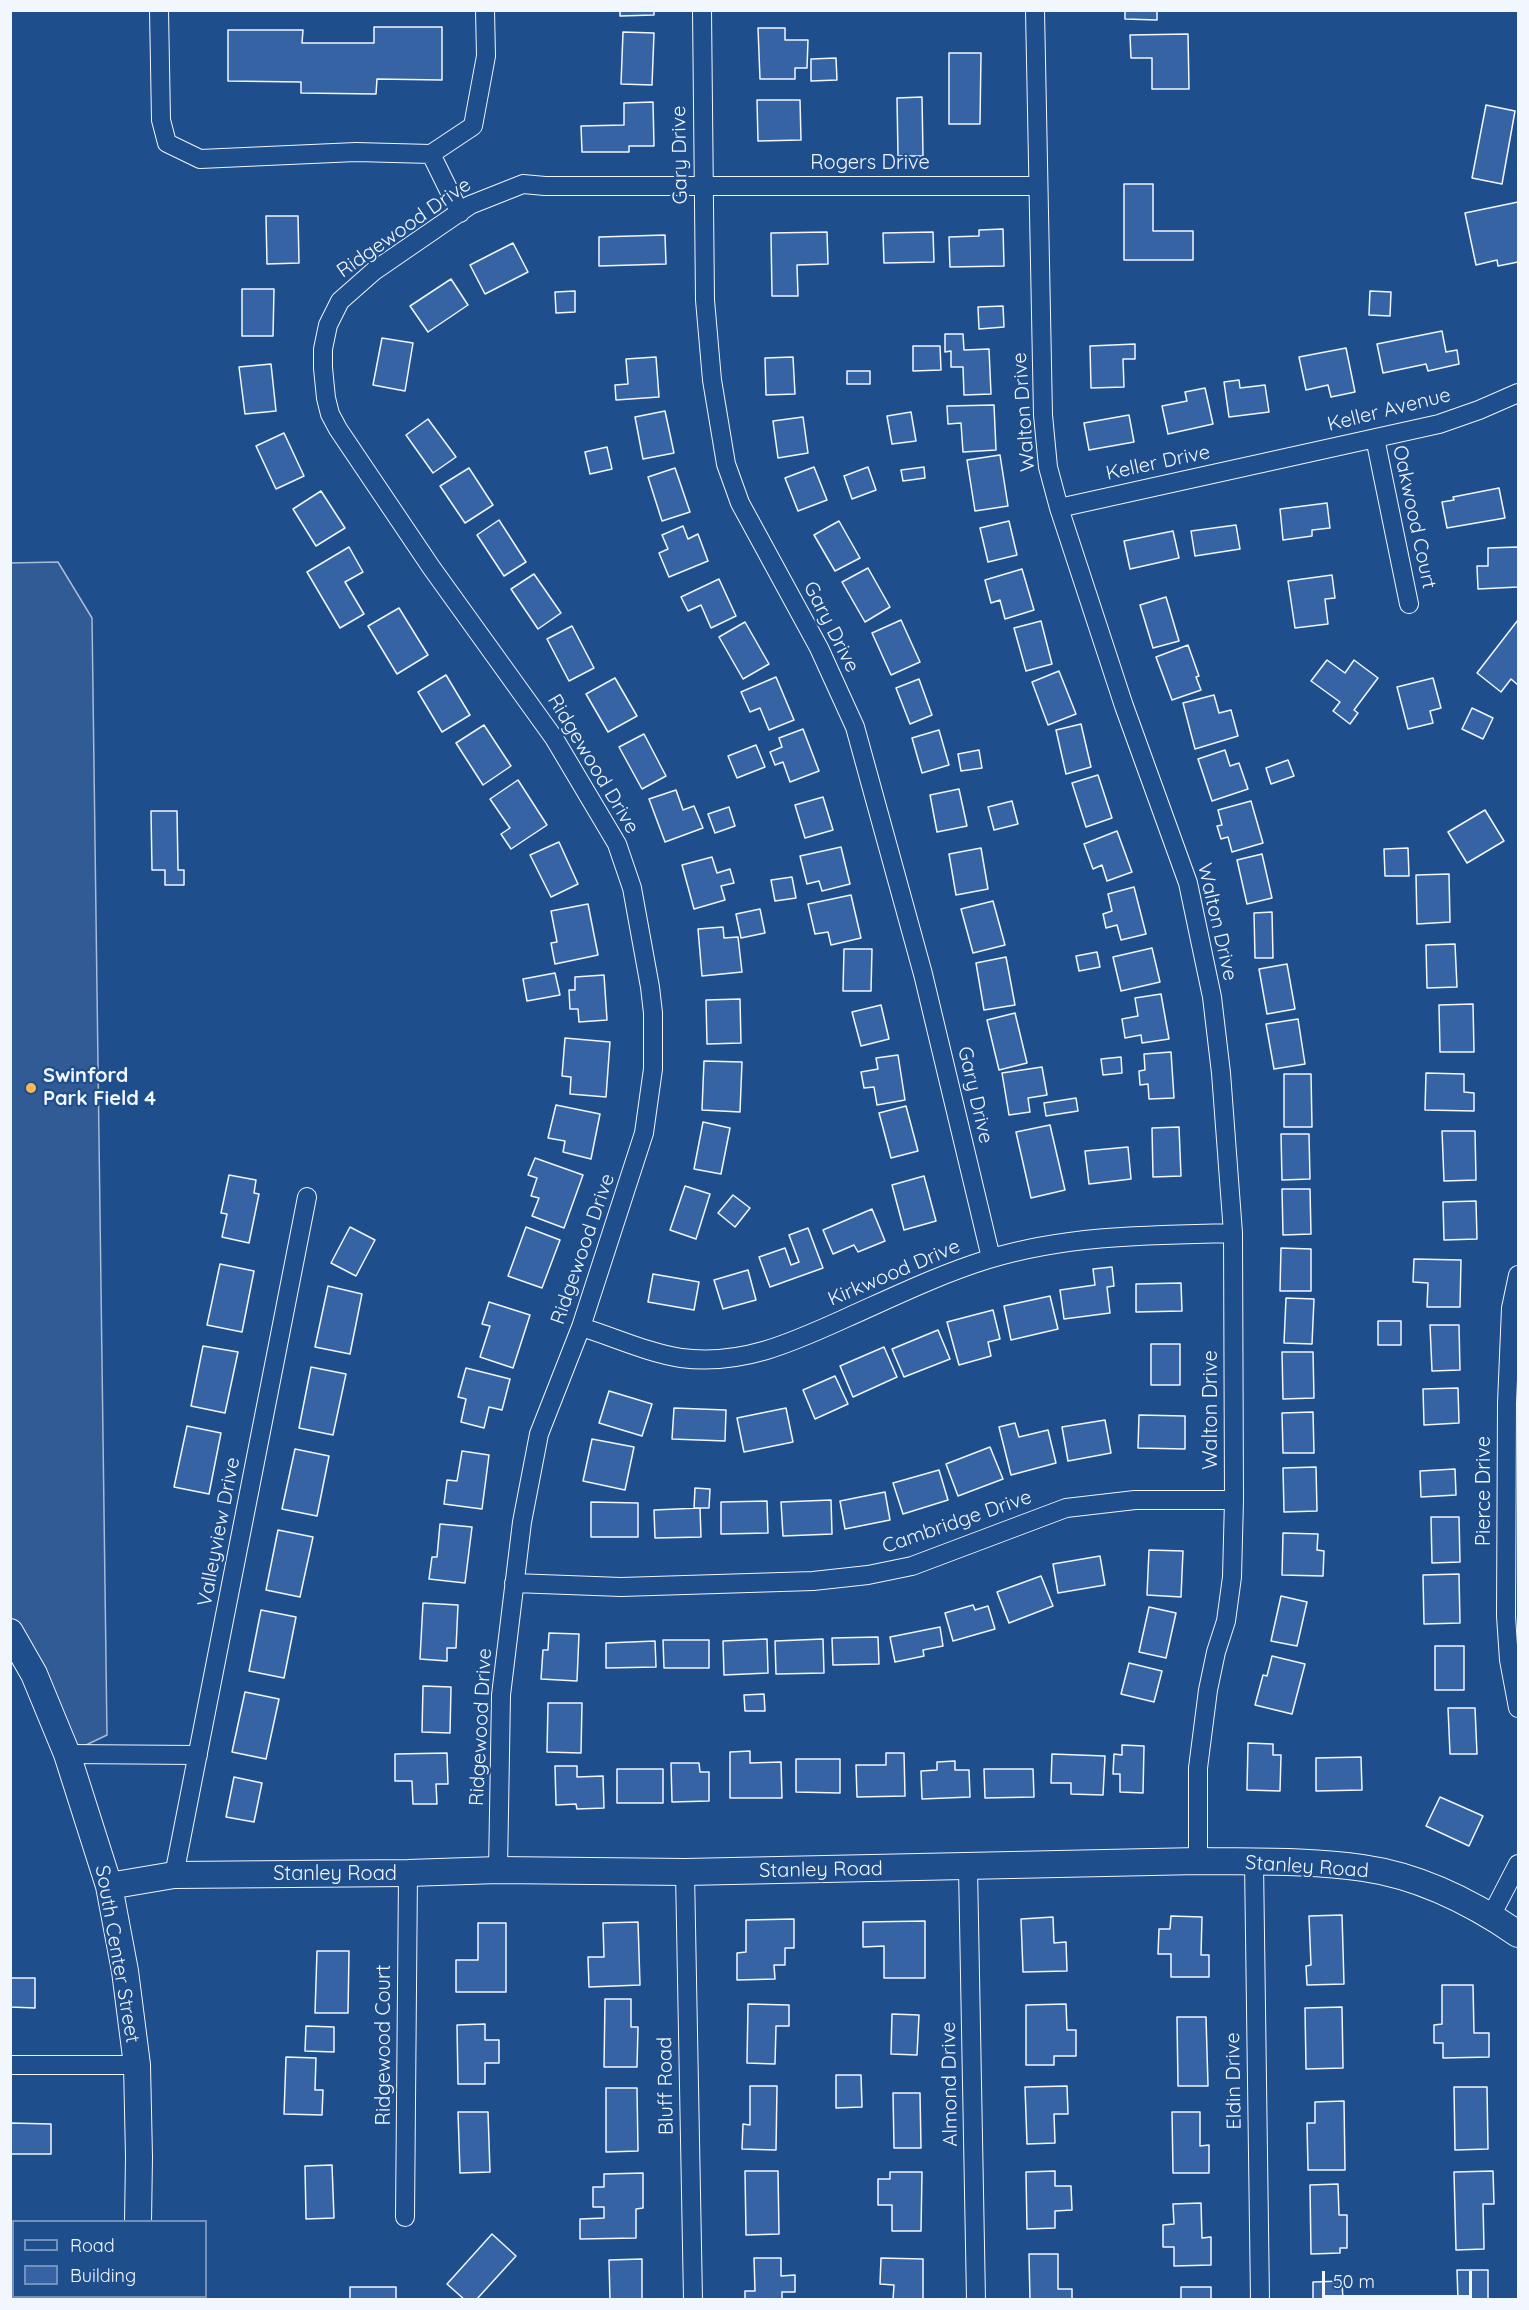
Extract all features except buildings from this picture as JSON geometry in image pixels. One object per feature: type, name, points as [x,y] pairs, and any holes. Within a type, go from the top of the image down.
[{"type":"street","points":[[159,10],[161,120],[167,142],[200,159],[356,152],[431,154],[473,126],[486,56],[485,10]]},
{"type":"street","name":"Gary Drive","points":[[702,10],[705,300],[719,430],[726,464],[740,503],[819,648],[855,727],[923,974],[991,1258]]},
{"type":"street","name":"Walton Drive","points":[[1035,10],[1043,415],[1048,467],[1059,508],[1124,706],[1188,884],[1215,1018],[1221,1073],[1233,1233],[1232,1577],[1226,1621],[1216,1652],[1208,1690],[1198,1768],[1198,1861]]},
{"type":"street","points":[[431,154],[459,213]]},
{"type":"street","name":"Ridgewood Drive","points":[[498,1870],[501,1695],[522,1522],[539,1434],[581,1327],[644,1133],[653,1069],[653,1013],[632,888],[617,844],[554,738],[431,567],[338,429],[326,398],[323,349],[328,325],[340,301],[374,271],[459,213],[487,197],[522,184],[703,186]]},
{"type":"street","name":"Rogers Drive","points":[[703,186],[1037,186]]},
{"type":"street","name":"Keller Avenue","points":[[1267,462],[1439,424],[1479,411],[1518,393]]},
{"type":"street","name":"Oakwood Court","points":[[1375,438],[1409,604]]},
{"type":"street","name":"Keller Drive","points":[[1059,508],[1267,462]]},
{"type":"street","name":"Valleyview Drive","points":[[174,1875],[307,1197]]},
{"type":"street","name":"Kirkwood Drive","points":[[581,1327],[681,1358],[732,1358],[756,1354],[788,1344],[929,1281],[991,1258],[1074,1241],[1129,1235],[1233,1233]]},
{"type":"street","name":"Pierce Drive","points":[[1518,1275],[1511,1308],[1507,1403],[1506,1616],[1509,1660],[1518,1708]]},
{"type":"street","name":"Cambridge Drive","points":[[514,1582],[621,1587],[779,1582],[868,1575],[912,1566],[1066,1508],[1135,1500],[1234,1500]]},
{"type":"street","name":"South Center Street","points":[[10,1632],[34,1674],[67,1754],[109,1886],[125,1971],[137,2065],[138,2220]]},
{"type":"street","points":[[67,1754],[198,1755]]},
{"type":"street","name":"Stanley Road","points":[[109,1886],[174,1875],[498,1870],[685,1872],[1198,1861],[1254,1862],[1342,1866],[1396,1875],[1466,1902],[1518,1934]]},
{"type":"street","name":"Eldin Drive","points":[[1254,1862],[1260,2300]]},
{"type":"street","points":[[1491,1916],[1518,1864]]},
{"type":"street","name":"Almond Drive","points":[[968,1867],[976,2300]]},
{"type":"street","name":"Bluff Road","points":[[685,1872],[693,2300]]},
{"type":"street","name":"Ridgewood Court","points":[[405,2217],[408,1873]]},
{"type":"street","points":[[10,2065],[137,2065]]},
{"type":"shaded area","points":[[58,562],[92,618],[107,1735],[67,1754],[11,1632],[10,563]]},
{"type":"place","name":"Swinford Park Field 4","points":[[31,1088]]}]
